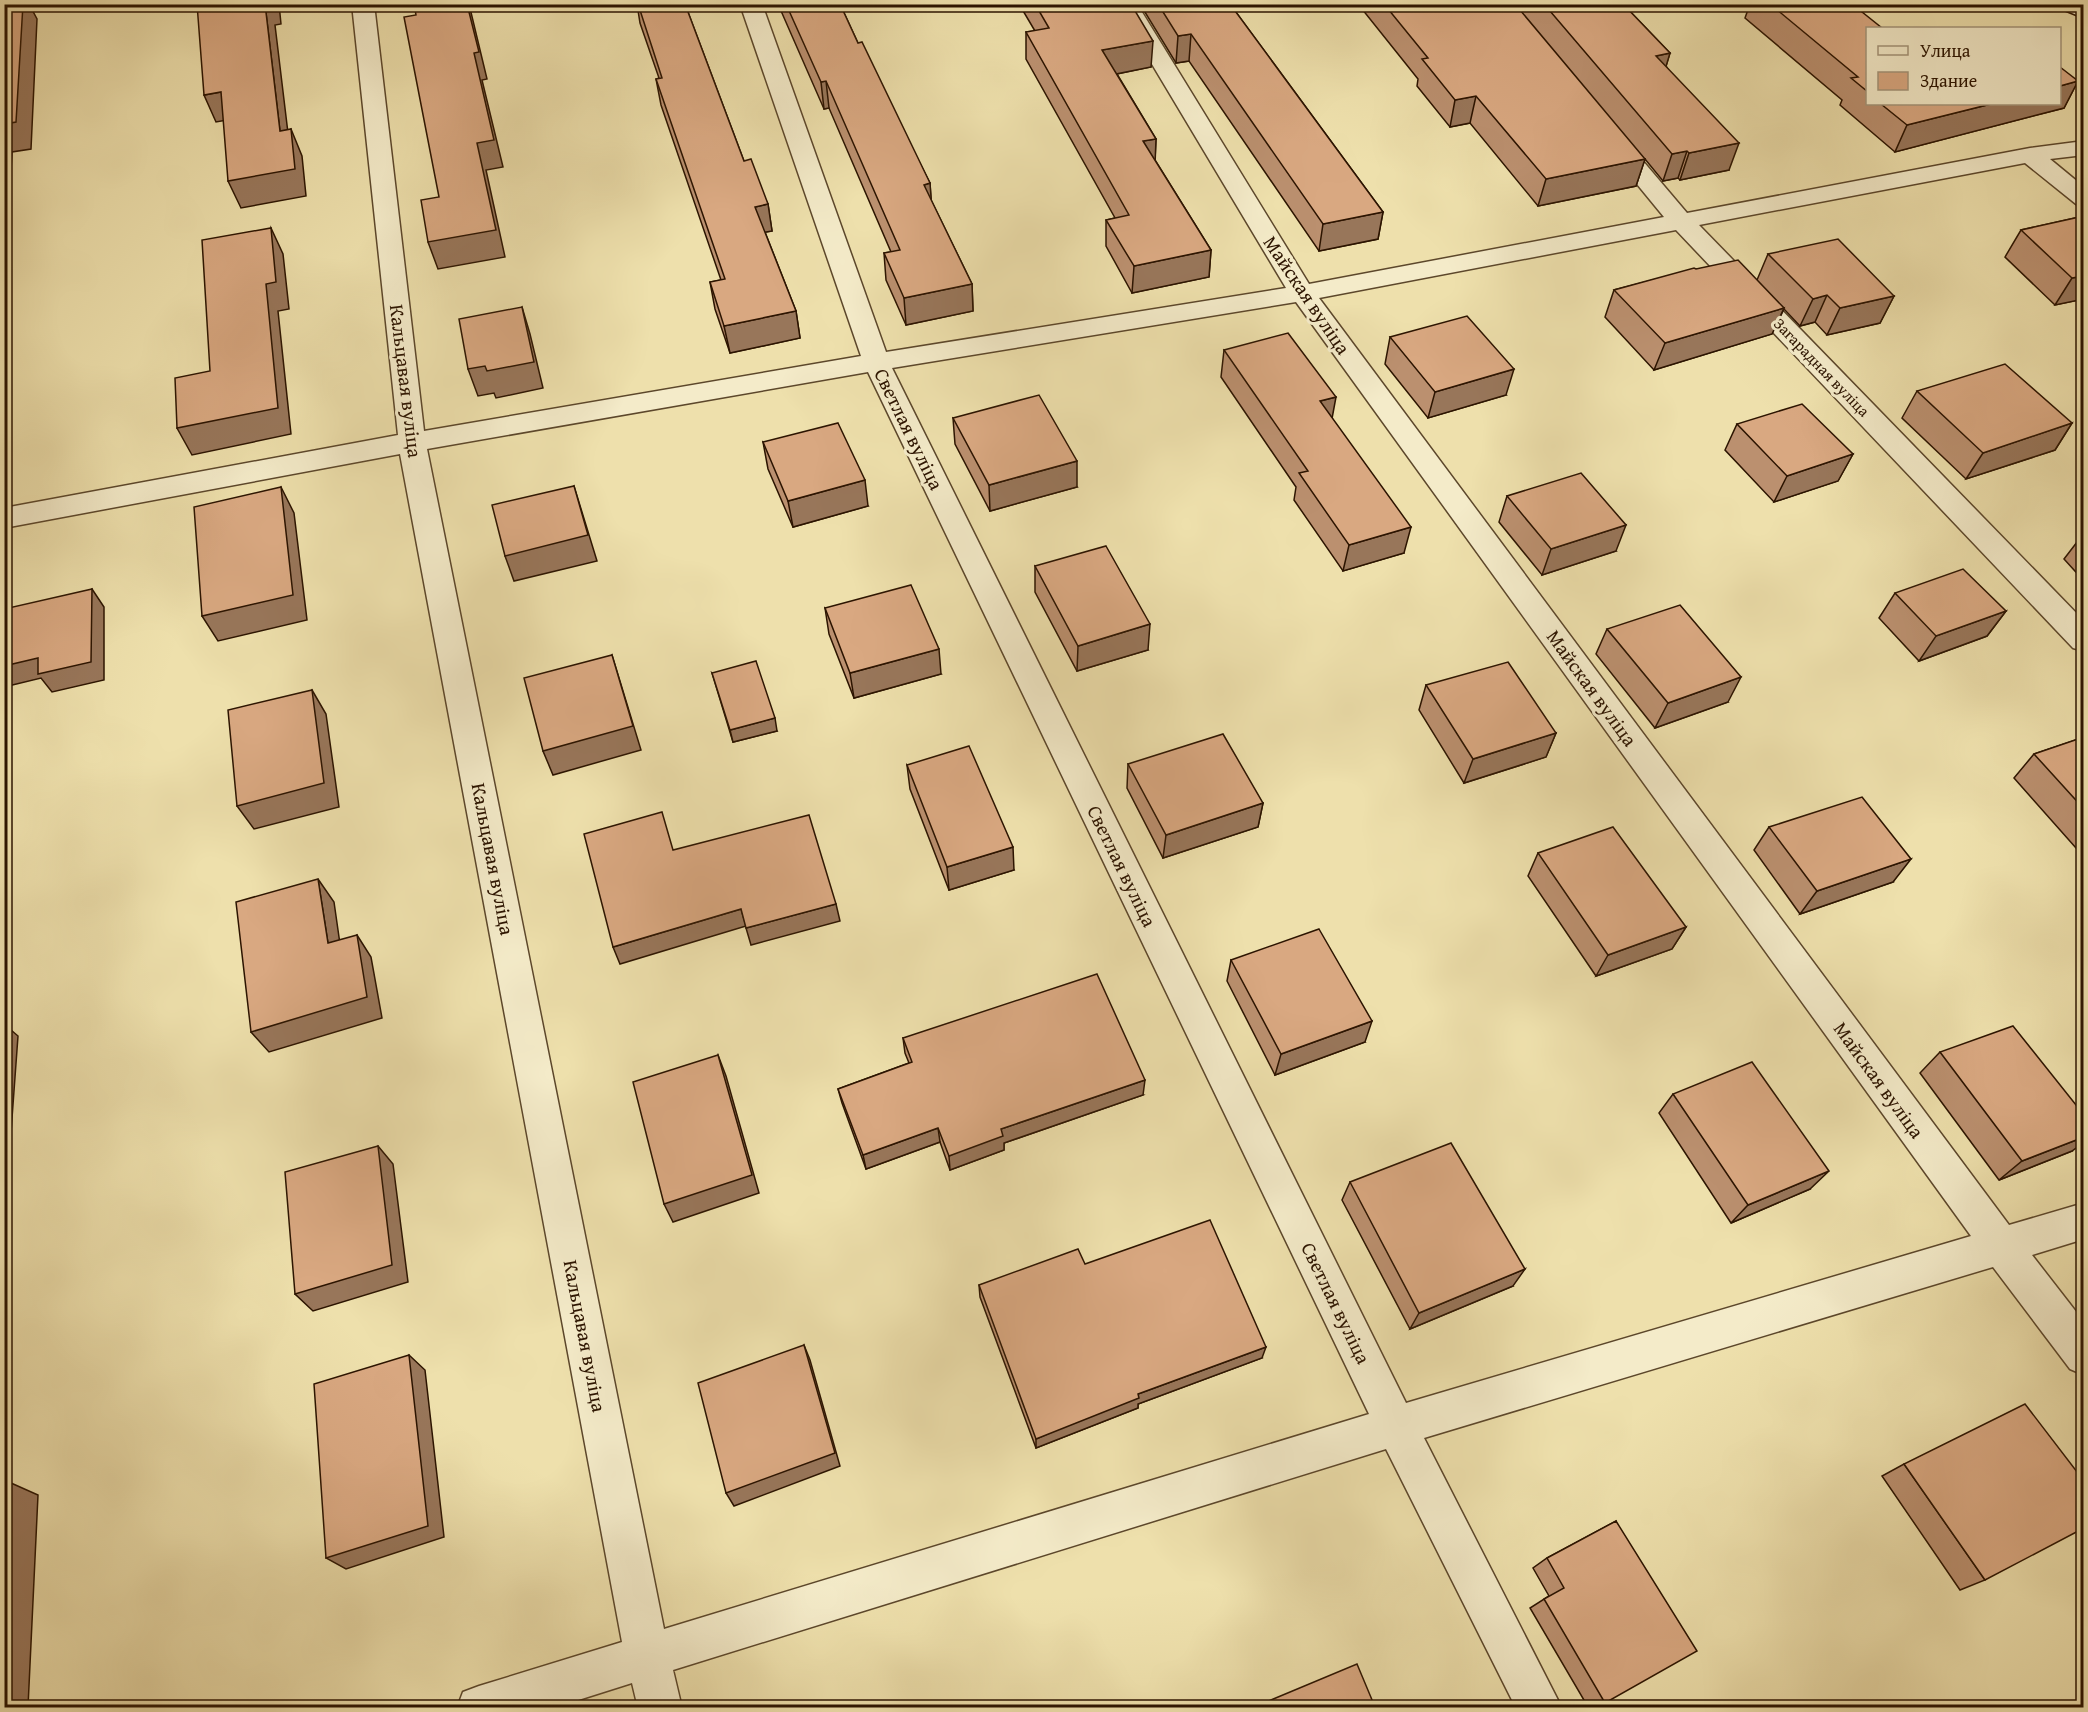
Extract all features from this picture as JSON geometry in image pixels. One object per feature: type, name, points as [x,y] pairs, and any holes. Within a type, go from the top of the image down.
[{"type":"street","name":"Кальцавая вуліца","points":[[363,4],[412,442],[647,1656],[660,1707]]},
{"type":"street","name":"Светлая вуліца","points":[[751,4],[876,362],[1396,1426],[1540,1707]]},
{"type":"street","name":"Майская вуліца","points":[[1126,4],[1302,293],[2001,1246],[2084,1354]]},
{"type":"street","points":[[2070,4],[2084,12]]},
{"type":"street","name":"Загарадная вуліца","points":[[1597,122],[1680,220],[2084,640]]},
{"type":"street","points":[[4,518],[412,442],[876,362],[1302,293],[2030,155],[2084,148]]},
{"type":"street","points":[[2030,155],[2084,199]]},
{"type":"street","points":[[479,1707],[1396,1426],[2084,1221]]},
{"type":"building","points":[[4,4],[23,4],[16,122],[4,124]]},
{"type":"building","points":[[197,4],[265,4],[280,131],[291,129],[295,169],[228,181],[221,92],[204,95]]},
{"type":"building","points":[[414,4],[467,4],[479,52],[474,53],[494,140],[477,143],[496,230],[428,242],[421,200],[439,197],[404,17],[416,15]]},
{"type":"building","points":[[638,4],[685,4],[744,161],[751,159],[768,204],[755,207],[796,311],[724,326],[710,282],[725,279],[656,79],[662,78]]},
{"type":"building","points":[[786,4],[840,4],[858,43],[862,42],[930,183],[924,185],[972,284],[904,298],[884,253],[900,250],[826,81],[821,82]]},
{"type":"building","points":[[1035,4],[1131,4],[1153,41],[1102,50],[1156,139],[1143,141],[1211,250],[1134,266],[1106,220],[1129,215],[1026,32],[1049,28]]},
{"type":"building","points":[[1158,4],[1230,4],[1383,212],[1323,224],[1191,34],[1178,36]]},
{"type":"building","points":[[1384,4],[1515,4],[1645,159],[1546,179],[1476,96],[1455,100],[1422,59],[1428,58]]},
{"type":"building","points":[[1544,4],[1623,4],[1670,53],[1656,56],[1739,143],[1672,154]]},
{"type":"building","points":[[1770,4],[1852,4],[1881,27],[1866,27],[1866,90],[1851,78],[1858,77]]},
{"type":"building","points":[[2061,68],[2078,81],[2061,86]]},
{"type":"building","points":[[1882,105],[1987,105],[1907,125]]},
{"type":"building","points":[[2084,216],[2084,276],[2072,278],[2021,230]]},
{"type":"building","points":[[271,228],[276,282],[266,284],[278,408],[177,428],[175,378],[210,371],[202,240]]},
{"type":"building","points":[[1838,239],[1894,296],[1840,308],[1827,295],[1813,299],[1768,254]]},
{"type":"building","points":[[1738,260],[1784,308],[1665,343],[1614,290],[1694,268]]},
{"type":"building","points":[[522,307],[534,362],[487,371],[485,366],[468,369],[459,319]]},
{"type":"building","points":[[1467,316],[1514,369],[1435,392],[1390,337]]},
{"type":"building","points":[[1288,333],[1336,397],[1320,401],[1411,527],[1349,545],[1299,473],[1308,471],[1224,350]]},
{"type":"building","points":[[2005,364],[2072,423],[1983,453],[1917,391]]},
{"type":"building","points":[[1039,395],[1077,461],[989,485],[953,418]]},
{"type":"building","points":[[1802,404],[1853,454],[1787,476],[1737,424]]},
{"type":"building","points":[[838,423],[865,480],[788,501],[763,442]]},
{"type":"building","points":[[1581,473],[1626,525],[1551,549],[1507,496]]},
{"type":"building","points":[[574,486],[588,535],[505,556],[492,505]]},
{"type":"building","points":[[281,487],[293,595],[202,616],[194,507]]},
{"type":"building","points":[[1106,546],[1150,624],[1078,646],[1035,566]]},
{"type":"building","points":[[1963,569],[2006,611],[1936,636],[1895,593]]},
{"type":"building","points":[[911,585],[939,649],[850,673],[825,608]]},
{"type":"building","points":[[92,589],[91,662],[38,674],[38,658],[4,666],[4,609]]},
{"type":"building","points":[[1680,605],[1741,677],[1668,703],[1607,629]]},
{"type":"building","points":[[612,655],[633,726],[543,751],[524,678]]},
{"type":"building","points":[[756,661],[775,718],[730,730],[712,673]]},
{"type":"building","points":[[1508,662],[1556,733],[1473,759],[1426,685]]},
{"type":"building","points":[[312,690],[324,783],[237,806],[228,710]]},
{"type":"building","points":[[1223,734],[1263,803],[1166,835],[1128,764]]},
{"type":"building","points":[[2084,737],[2084,809],[2034,754]]},
{"type":"building","points":[[969,746],[1013,847],[947,867],[907,765]]},
{"type":"building","points":[[1862,797],[1911,859],[1817,891],[1769,827]]},
{"type":"building","points":[[662,812],[673,850],[809,815],[836,904],[746,928],[741,909],[613,947],[584,834]]},
{"type":"building","points":[[1613,827],[1686,927],[1608,955],[1538,853]]},
{"type":"building","points":[[318,879],[328,943],[357,935],[367,997],[251,1032],[236,902]]},
{"type":"building","points":[[1319,929],[1372,1021],[1281,1054],[1231,960]]},
{"type":"building","points":[[1097,974],[1145,1080],[1001,1129],[1003,1136],[949,1156],[938,1128],[863,1155],[838,1089],[912,1062],[903,1038]]},
{"type":"building","points":[[2013,1026],[2084,1115],[2084,1137],[2022,1161],[1940,1052]]},
{"type":"building","points":[[718,1055],[752,1175],[664,1204],[633,1082]]},
{"type":"building","points":[[1752,1062],[1829,1171],[1748,1205],[1673,1094]]},
{"type":"building","points":[[1451,1143],[1525,1269],[1419,1313],[1350,1182]]},
{"type":"building","points":[[378,1146],[392,1265],[295,1294],[285,1172]]},
{"type":"building","points":[[1210,1220],[1266,1347],[1138,1394],[1139,1398],[1036,1439],[979,1285],[1078,1249],[1085,1264]]},
{"type":"building","points":[[804,1345],[835,1453],[726,1493],[698,1383]]},
{"type":"building","points":[[409,1355],[428,1526],[326,1558],[314,1384]]},
{"type":"building","points":[[2025,1404],[2084,1481],[2084,1528],[1985,1580],[1904,1464]]},
{"type":"building","points":[[11,1483],[4,1595],[4,1484]]},
{"type":"building","points":[[1616,1521],[1697,1651],[1605,1703],[1544,1599],[1564,1588],[1547,1558]]},
{"type":"building","points":[[1357,1664],[1375,1707],[1254,1707]]}]
